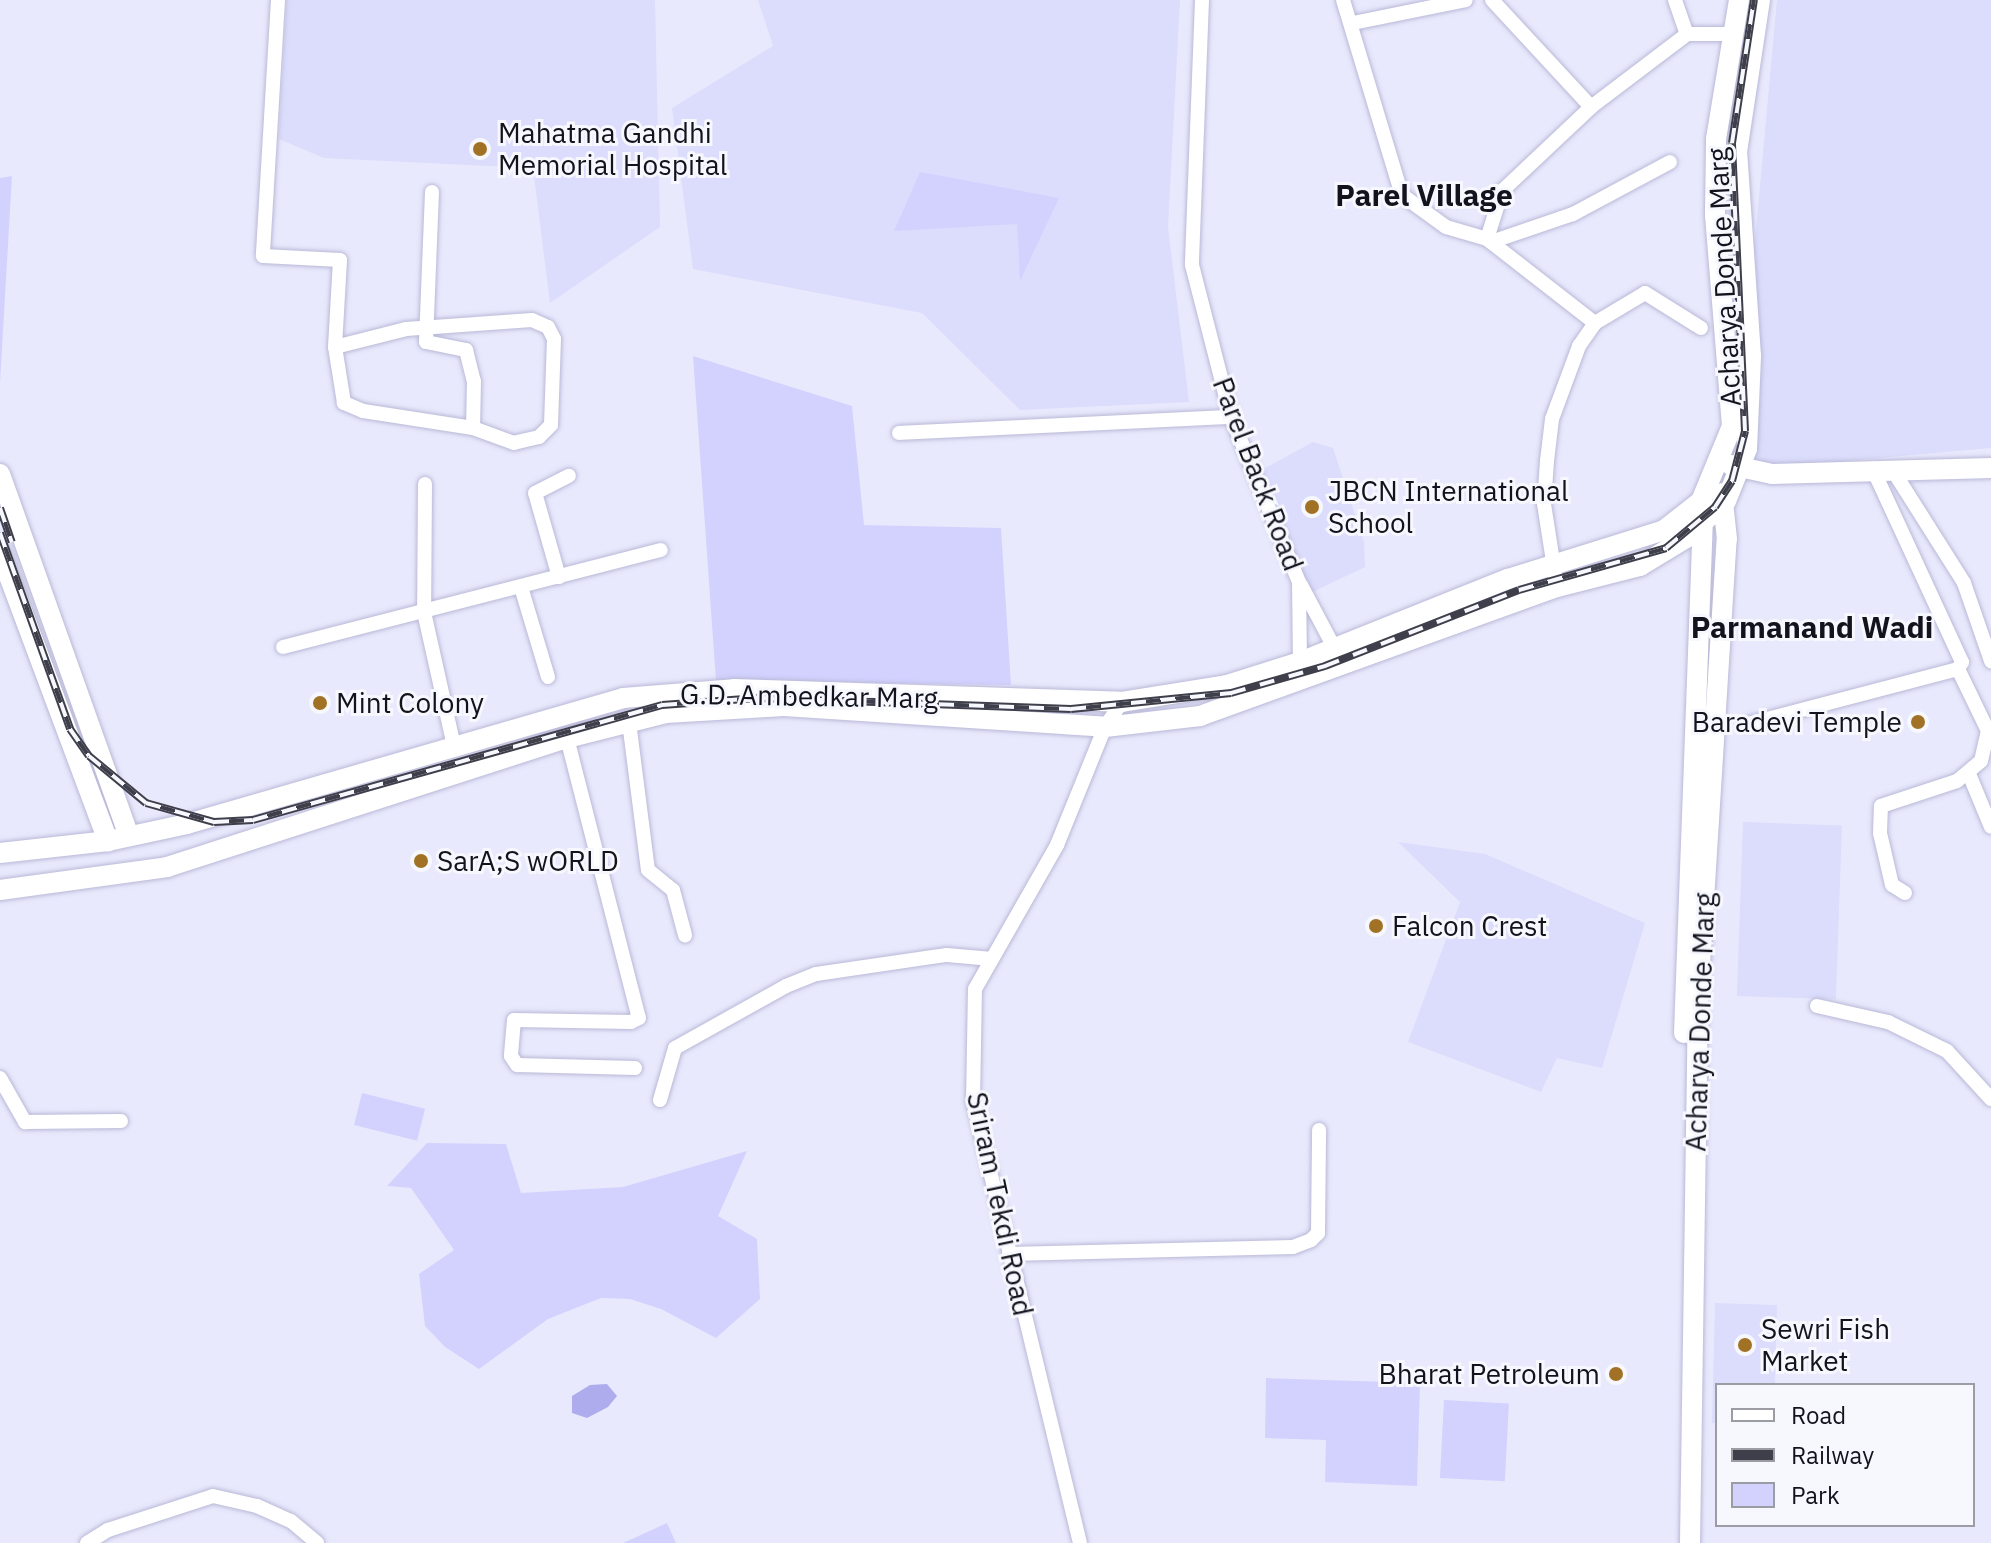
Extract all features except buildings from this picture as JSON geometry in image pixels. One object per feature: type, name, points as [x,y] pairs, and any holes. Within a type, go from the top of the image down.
[{"type":"street","points":[[278,0],[263,256],[340,260],[335,347],[344,403],[473,428],[514,443],[539,437],[551,425],[554,339],[548,327],[532,320],[426,328],[335,347]]},
{"type":"street","name":"Parel Back Road","points":[[1202,0],[1192,265],[1231,417],[1299,582],[1300,662]]},
{"type":"street","points":[[1343,0],[1353,23],[1376,121],[1402,195],[1446,227],[1489,241],[1595,323]]},
{"type":"street","points":[[1353,23],[1466,0]]},
{"type":"street","points":[[1492,0],[1591,107]]},
{"type":"street","points":[[1675,0],[1687,34]]},
{"type":"street","name":"Acharya Donde Marg","points":[[1685,1426],[1684,1004],[1702,512],[1732,426],[1725,308],[1715,215],[1716,139],[1739,0]]},
{"type":"street","name":"Acharya Donde Marg","points":[[1677,1543],[1684,1480],[1698,995],[1726,501],[1740,471],[1749,425],[1748,307],[1737,152],[1760,0]]},
{"type":"street","points":[[1489,241],[1502,191],[1591,107],[1687,34],[1732,34]]},
{"type":"street","points":[[1489,241],[1573,214],[1670,162]]},
{"type":"street","points":[[432,192],[426,342],[466,350],[474,381],[473,428]]},
{"type":"street","points":[[1557,587],[1544,504],[1552,419],[1579,346],[1595,323],[1645,293],[1701,328]]},
{"type":"street","points":[[1725,308],[1748,307]]},
{"type":"street","points":[[899,433],[1231,417]]},
{"type":"street","points":[[1726,501],[1717,466],[1740,471],[1810,474],[1883,469],[1991,468]]},
{"type":"street","points":[[1883,469],[1964,583],[1991,661]]},
{"type":"street","points":[[1883,469],[1961,655],[1958,669],[1988,731],[1981,761],[1969,774],[1881,806],[1880,833],[1892,885],[1905,893]]},
{"type":"street","points":[[0,474],[129,836]]},
{"type":"street","points":[[559,577],[535,493],[569,476]]},
{"type":"street","points":[[425,484],[424,612],[454,746]]},
{"type":"street","name":"Acharya Donde Marg","points":[[1424,622],[1553,566],[1664,530],[1726,501]]},
{"type":"street","points":[[0,890],[96,880],[167,867],[325,819],[567,738],[666,713],[749,698],[1105,727],[1200,716],[1424,622],[1640,566],[1702,512]]},
{"type":"street","points":[[283,647],[661,550]]},
{"type":"street","points":[[0,552],[108,841]]},
{"type":"street","points":[[1299,582],[1339,657]]},
{"type":"street","points":[[521,587],[548,677]]},
{"type":"street","points":[[30,631],[52,623]]},
{"type":"street","name":"G.D. Ambedkar Marg","points":[[0,853],[129,836],[623,698],[1122,702],[1227,685],[1300,662],[1339,657]]},
{"type":"street","points":[[1748,724],[1958,669]]},
{"type":"street","name":"Sriram Tekdi Road","points":[[1080,1543],[973,1102],[975,989],[1057,845],[1105,727],[1122,702]]},
{"type":"street","points":[[629,722],[648,870],[673,890],[685,935]]},
{"type":"street","points":[[567,738],[639,1018],[631,1022],[514,1020],[511,1056],[517,1065],[635,1068]]},
{"type":"street","points":[[1969,774],[1991,827]]},
{"type":"street","points":[[660,1100],[675,1048],[786,986],[816,974],[947,955],[992,959]]},
{"type":"street","points":[[1817,1006],[1888,1022],[1947,1051],[1991,1099]]},
{"type":"street","points":[[0,1078],[25,1122],[121,1121]]},
{"type":"street","points":[[1009,1254],[1293,1247],[1311,1240],[1318,1233],[1319,1130]]},
{"type":"street","name":"Acharya Donde Marg","points":[[1684,1480],[1690,1543]]},
{"type":"street","points":[[87,1543],[108,1530],[213,1496],[280,1516],[317,1543]]},
{"type":"shaded area","name":"Mahatma Gandhi Memorial Hospital","points":[[287,0],[655,0],[660,227],[550,303],[533,168],[324,158],[279,139]]},
{"type":"shaded area","points":[[758,0],[1180,0],[1168,227],[1189,402],[1020,410],[922,313],[693,269],[672,108],[773,46]]},
{"type":"shaded area","points":[[1777,0],[1991,0],[1991,448],[1734,471]]},
{"type":"shaded area","name":"JBCN International School","points":[[1313,442],[1333,448],[1364,542],[1365,567],[1302,597],[1256,473]]},
{"type":"shaded area","points":[[1743,822],[1842,825],[1836,999],[1737,996]]},
{"type":"shaded area","points":[[1398,842],[1485,854],[1645,923],[1602,1068],[1557,1058],[1541,1092],[1408,1042],[1460,902]]},
{"type":"shaded area","name":"Sewri Fish Market","points":[[1715,1303],[1777,1305],[1775,1383],[1715,1383],[1715,1423],[1712,1423]]},
{"type":"shaded area","points":[[607,1384],[617,1396],[608,1407],[587,1418],[572,1413],[572,1396],[590,1385]]},
{"type":"green space","points":[[920,172],[1059,198],[1020,281],[1017,224],[894,231]]},
{"type":"green space","points":[[12,176],[0,383],[0,178]]},
{"type":"green space","points":[[693,356],[852,406],[864,525],[1001,528],[1011,685],[716,681]]},
{"type":"green space","points":[[362,1093],[425,1109],[417,1141],[354,1125]]},
{"type":"green space","points":[[427,1143],[506,1144],[521,1193],[623,1187],[747,1151],[718,1216],[757,1239],[760,1299],[716,1338],[661,1309],[630,1299],[601,1298],[548,1319],[479,1369],[445,1347],[425,1326],[419,1274],[454,1250],[411,1188],[387,1186]]},
{"type":"green space","points":[[1266,1378],[1420,1383],[1417,1486],[1325,1482],[1326,1440],[1265,1438]]},
{"type":"green space","points":[[1444,1400],[1509,1403],[1505,1481],[1440,1478]]},
{"type":"green space","points":[[667,1523],[676,1543],[623,1543]]},
{"type":"railway","points":[[0,533],[70,729],[89,756],[146,803],[214,822],[253,820],[662,705],[759,698],[1071,709],[1231,693],[1325,666],[1519,590],[1666,548],[1715,507],[1732,481],[1745,431],[1732,143],[1754,0]]},
{"type":"railway","points":[[0,508],[12,542]]},
{"type":"place","name":"Mahatma Gandhi Memorial Hospital","points":[[480,149]]},
{"type":"place","name":"JBCN International School","points":[[1312,507]]},
{"type":"place","name":"Mint Colony","points":[[320,703]]},
{"type":"place","name":"Baradevi Temple","points":[[1918,722]]},
{"type":"place","name":"SarA;S wORLD","points":[[421,861]]},
{"type":"place","name":"Falcon Crest","points":[[1376,926]]},
{"type":"place","name":"Sewri Fish Market","points":[[1745,1345]]},
{"type":"place","name":"Bharat Petroleum","points":[[1616,1374]]},
{"type":"district","name":"Parel Village","points":[[1424,195]]},
{"type":"district","name":"Parmanand Wadi","points":[[1812,627]]}]
